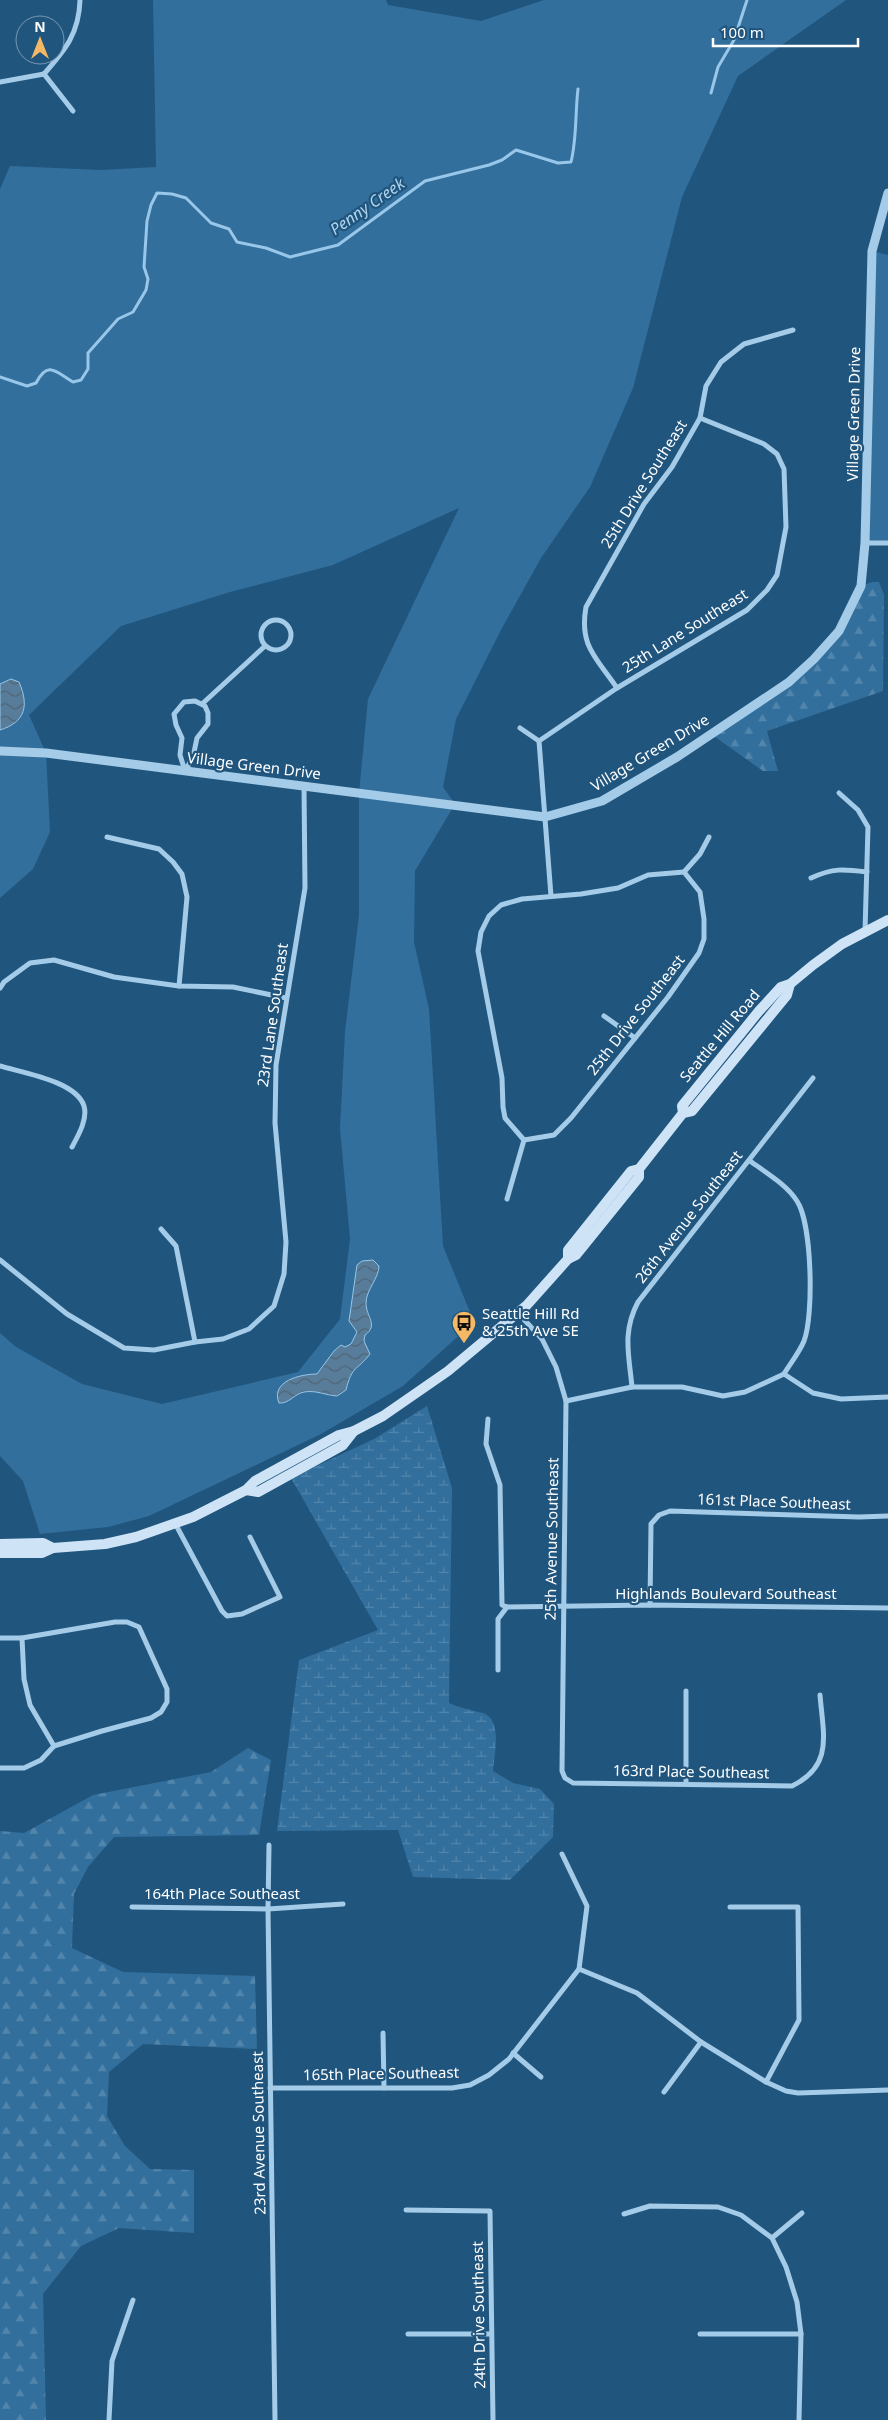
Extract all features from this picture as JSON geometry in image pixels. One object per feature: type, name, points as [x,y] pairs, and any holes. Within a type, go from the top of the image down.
[{"type":"main road","name":"Seattle Hill Road","points":[[0,1553],[42,1553],[52,1548],[105,1544],[176,1525],[246,1490],[255,1481],[339,1435],[354,1431],[383,1416],[448,1371],[518,1313],[568,1259],[568,1250],[631,1172],[639,1168],[683,1113],[692,1111],[788,994],[790,984],[812,965],[865,931],[888,920]]},
{"type":"main road","name":"Seattle Hill Road","points":[[0,1544],[42,1544],[52,1548]]},
{"type":"street","points":[[0,82],[44,74],[64,51],[78,26],[80,0]]},
{"type":"street","points":[[44,74],[73,111]]},
{"type":"street","name":"Village Green Drive","points":[[0,751],[46,753],[545,817],[602,800],[677,757],[788,682],[814,660],[839,631],[861,586],[865,542],[872,252],[888,193]]},
{"type":"street","name":"25th Drive Southeast","points":[[618,688],[586,642],[583,625],[586,606],[644,504],[672,467],[700,418],[706,386],[721,362],[744,344],[793,330]]},
{"type":"street","name":"25th Lane Southeast","points":[[539,741],[618,688],[747,610],[767,590],[777,575],[786,527],[784,468],[777,454],[764,444],[700,418]]},
{"type":"street","points":[[865,542],[888,542]]},
{"type":"street","points":[[277,621],[288,627],[290,641],[283,648],[274,650],[265,646],[261,635],[266,624],[277,621]]},
{"type":"street","points":[[202,704],[265,646]]},
{"type":"street","points":[[191,700],[202,704],[208,713],[208,724],[197,738],[193,757],[185,771],[180,755],[182,738],[176,725],[174,714],[184,702],[191,700]]},
{"type":"street","points":[[520,728],[539,741],[551,896]]},
{"type":"street","name":"23rd Lane Southeast","points":[[195,1342],[222,1339],[249,1329],[274,1306],[284,1274],[286,1242],[275,1123],[276,1065],[305,888],[304,786]]},
{"type":"street","points":[[839,793],[858,810],[868,827],[865,931]]},
{"type":"street","points":[[108,837],[159,849],[174,862],[182,874],[187,897],[179,986]]},
{"type":"street","points":[[507,1198],[524,1140],[506,1118],[502,1107],[502,1078],[478,950],[481,932],[488,916],[501,905],[522,899],[581,894],[618,888],[648,875],[664,872],[684,872],[700,854],[709,837]]},
{"type":"street","points":[[811,878],[828,870],[842,869],[867,872]]},
{"type":"street","name":"25th Drive Southeast","points":[[524,1140],[554,1135],[571,1118],[690,968],[699,953],[704,939],[704,919],[700,892],[684,872]]},
{"type":"street","points":[[0,988],[4,982],[30,963],[54,960],[114,977],[179,986],[233,987],[286,998]]},
{"type":"street","points":[[604,1016],[634,1038]]},
{"type":"street","points":[[0,1066],[59,1083],[77,1093],[85,1108],[82,1127],[72,1147]]},
{"type":"street","name":"26th Avenue Southeast","points":[[632,1387],[626,1334],[630,1316],[638,1302],[813,1078]]},
{"type":"street","points":[[566,1401],[632,1387],[682,1387],[723,1396],[745,1392],[784,1374],[803,1342],[810,1317],[804,1222],[797,1201],[784,1187],[750,1161]]},
{"type":"street","points":[[0,1260],[67,1314],[124,1348],[154,1350],[195,1342],[176,1246],[161,1229]]},
{"type":"street","name":"25th Avenue Southeast","points":[[518,1313],[542,1339],[556,1367],[566,1401],[562,1771],[565,1778]]},
{"type":"street","points":[[784,1374],[813,1393],[832,1397],[871,1399],[888,1397]]},
{"type":"street","points":[[488,1419],[486,1444],[500,1485],[504,1606],[498,1619],[498,1670]]},
{"type":"street","name":"161st Place Southeast","points":[[650,1605],[651,1524],[659,1515],[670,1511],[859,1517],[888,1516]]},
{"type":"street","points":[[176,1525],[222,1611],[227,1616],[242,1614],[280,1597],[250,1536]]},
{"type":"street","name":"Highlands Boulevard Southeast","points":[[504,1606],[650,1605],[888,1608]]},
{"type":"street","points":[[0,1638],[22,1638],[114,1622],[127,1622],[138,1627],[167,1689],[167,1702],[161,1712],[151,1718],[102,1730],[54,1746],[41,1760],[24,1768],[0,1768]]},
{"type":"street","points":[[22,1638],[24,1679],[30,1705],[54,1746]]},
{"type":"street","points":[[686,1691],[686,1783]]},
{"type":"street","name":"163rd Place Southeast","points":[[565,1778],[573,1783],[686,1783],[792,1786],[813,1773],[822,1759],[824,1742],[820,1695]]},
{"type":"street","name":"23rd Avenue Southeast","points":[[269,1846],[268,1909],[275,2420]]},
{"type":"street","points":[[562,1854],[587,1906],[579,1969],[637,1993],[701,2042],[766,2082],[786,2091],[888,2090]]},
{"type":"street","name":"164th Place Southeast","points":[[132,1907],[268,1909],[343,1904]]},
{"type":"street","points":[[730,1907],[798,1907],[799,2020],[766,2082]]},
{"type":"street","name":"165th Place Southeast","points":[[270,2088],[452,2088],[470,2085],[489,2075],[513,2053],[579,1969]]},
{"type":"street","points":[[383,2033],[384,2088]]},
{"type":"street","points":[[664,2092],[701,2042]]},
{"type":"street","points":[[513,2053],[541,2077]]},
{"type":"street","points":[[624,2214],[650,2206],[718,2207],[741,2215],[772,2238],[786,2267],[797,2302],[801,2334],[799,2420]]},
{"type":"street","name":"24th Drive Southeast","points":[[406,2210],[490,2211],[492,2420]]},
{"type":"street","points":[[772,2238],[802,2212]]},
{"type":"street","points":[[108,2420],[112,2361],[133,2300]]},
{"type":"street","points":[[408,2334],[491,2334]]},
{"type":"street","points":[[700,2334],[801,2334]]},
{"type":"green space","points":[[153,0],[386,0],[388,5],[481,21],[544,0],[846,0],[738,76],[682,197],[633,388],[590,487],[541,558],[502,628],[456,719],[443,787],[455,804],[415,871],[414,942],[429,1009],[443,1246],[474,1322],[403,1386],[321,1434],[149,1516],[108,1527],[40,1534],[23,1481],[0,1456],[0,1333],[16,1347],[82,1384],[162,1404],[298,1372],[340,1319],[350,1239],[340,1128],[345,1032],[359,915],[359,793],[368,699],[459,508],[333,565],[230,592],[121,626],[29,715],[46,753],[50,832],[33,869],[0,898],[0,189],[10,166],[101,170],[156,167]]},
{"type":"green space","points":[[872,251],[888,255],[888,543],[865,543]]},
{"type":"green space","points":[[872,582],[879,582],[884,595],[883,691],[767,731],[778,771],[763,771],[711,734],[789,682],[839,631],[861,586]]},
{"type":"green space","points":[[427,1406],[452,1488],[449,1703],[483,1713],[493,1723],[496,1747],[493,1771],[513,1783],[540,1789],[554,1804],[553,1837],[510,1880],[413,1877],[398,1830],[277,1831],[299,1660],[378,1630],[291,1478],[374,1439]]},
{"type":"green space","points":[[248,1748],[271,1760],[259,1835],[114,1837],[88,1867],[74,1894],[72,1948],[123,1972],[255,1976],[257,2049],[143,2044],[109,2072],[107,2116],[125,2146],[150,2169],[194,2170],[194,2233],[119,2228],[81,2246],[43,2294],[46,2420],[0,2420],[0,1831],[24,1833],[93,1795],[211,1772]]},
{"type":"water","points":[[11,679],[19,682],[22,690],[24,698],[23,712],[9,727],[0,730],[0,684]]},
{"type":"water","points":[[373,1260],[379,1266],[366,1303],[371,1320],[371,1328],[365,1335],[364,1341],[370,1354],[350,1376],[346,1390],[337,1396],[317,1392],[304,1392],[286,1402],[279,1403],[277,1395],[283,1384],[296,1377],[317,1374],[334,1351],[341,1345],[345,1347],[351,1344],[357,1332],[349,1321],[357,1265],[362,1261]]},
{"type":"waterway","points":[[711,93],[718,67],[734,40],[747,0]]},
{"type":"waterway","name":"Penny Creek","points":[[0,377],[27,386],[36,383],[44,372],[53,370],[73,382],[81,380],[88,369],[88,353],[118,319],[133,312],[146,290],[148,279],[144,267],[147,221],[151,205],[157,193],[172,194],[186,198],[211,223],[229,229],[237,242],[266,248],[290,257],[338,245],[425,181],[489,165],[502,160],[516,150],[558,163],[571,162],[578,89]]},
{"type":"place","name":"Seattle Hill Rd & 25th Ave SE","points":[[464,1344]]}]
